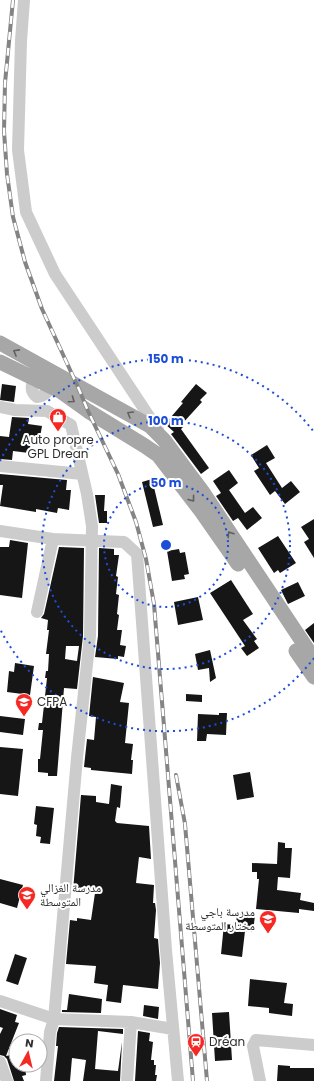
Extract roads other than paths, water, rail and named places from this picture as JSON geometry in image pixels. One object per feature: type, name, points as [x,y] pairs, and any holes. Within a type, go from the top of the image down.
[{"type":"main road","points":[[0,343],[45,376],[60,391],[88,412],[158,455],[201,511],[314,677]]},
{"type":"main road","points":[[0,362],[78,387],[96,395],[150,426],[164,440],[202,491],[314,659]]},
{"type":"street","points":[[24,0],[21,41],[18,150],[26,212],[55,274],[164,440]]},
{"type":"street","points":[[45,376],[43,397],[37,397],[33,394],[31,386],[45,376]]},
{"type":"street","points":[[36,410],[37,397]]},
{"type":"street","points":[[0,407],[15,410],[47,411],[70,425],[91,519],[90,636],[77,758],[54,1019],[50,1032],[46,1081]]},
{"type":"street","points":[[0,466],[82,474]]},
{"type":"street","points":[[0,532],[53,539],[124,542],[137,554],[166,950],[178,1081]]},
{"type":"street","points":[[37,612],[53,539]]},
{"type":"street","points":[[0,1001],[54,1019],[131,1022],[173,1029]]},
{"type":"street","points":[[127,1081],[131,1022]]},
{"type":"street","points":[[260,1081],[253,1046],[254,1042],[261,1040],[314,1045]]},
{"type":"street","points":[[0,1062],[7,1081]]},
{"type":"railway","points":[[13,0],[5,83],[4,131],[7,174],[13,217],[25,262],[42,309],[118,474],[136,522],[146,559],[154,604],[193,1081]]},
{"type":"railway","points":[[176,775],[185,824],[207,1081]]},
{"type":"place","name":"Auto propre GPL Drean","points":[[58,432]]},
{"type":"place","name":"CFPA","points":[[24,717]]},
{"type":"place","name":"مدرسة الغزالي المتوسطة","points":[[27,910]]},
{"type":"place","name":"مدرسة باجي مختار المتوسطة","points":[[268,934]]},
{"type":"place","name":"Dréan","points":[[196,1057]]}]
